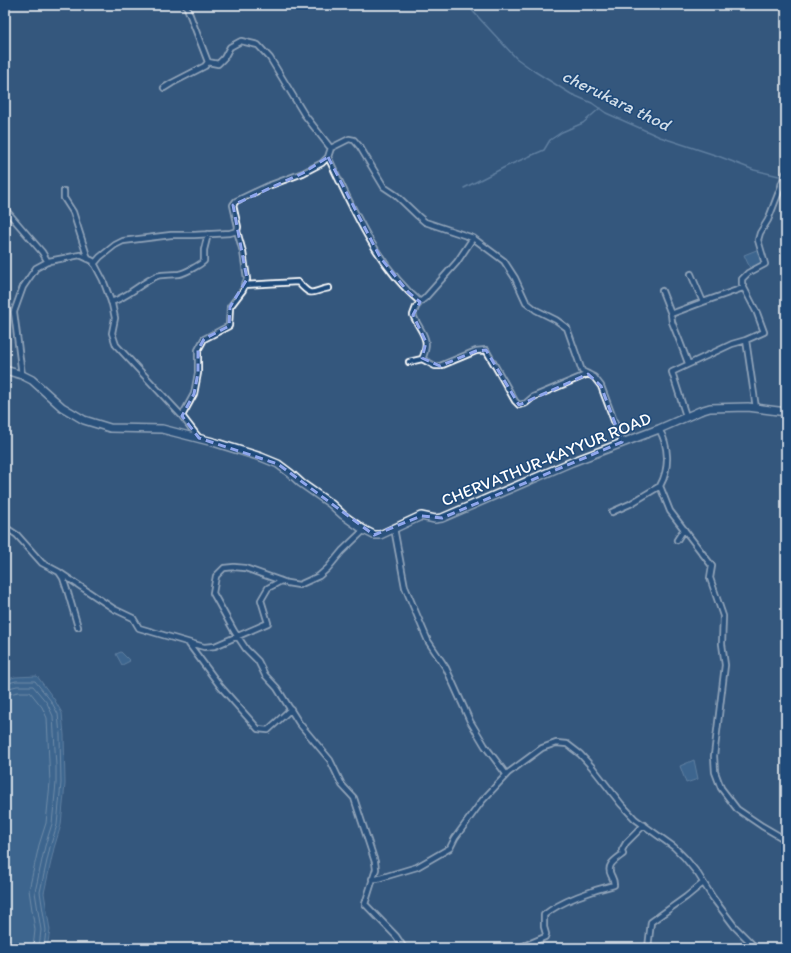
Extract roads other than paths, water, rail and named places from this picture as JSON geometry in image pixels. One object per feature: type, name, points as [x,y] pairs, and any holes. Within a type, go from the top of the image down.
[{"type":"main road","name":"CHERVATHUR-KAYYUR ROAD","points":[[5,370],[22,375],[41,387],[62,407],[84,420],[110,428],[162,429],[199,438],[261,457],[278,464],[301,483],[331,504],[343,515],[364,530],[374,535],[380,535],[421,516],[435,519],[442,518],[572,462],[659,429],[686,416],[710,408],[756,408],[786,412]]},
{"type":"street","points":[[186,5],[208,62]]},
{"type":"street","points":[[208,62],[218,64],[224,58],[230,47],[241,41],[258,45],[270,58],[304,114],[331,148]]},
{"type":"street","points":[[164,88],[205,66],[208,62]]},
{"type":"street","points":[[182,416],[194,394],[198,373],[198,350],[204,339],[229,326],[230,307],[243,290],[247,279],[233,204],[236,201],[268,186],[303,173],[322,163],[328,157],[331,148],[349,139],[354,140],[360,147],[384,187],[396,195],[425,222],[473,238],[504,261],[515,278],[526,302],[536,310],[556,320],[567,328],[582,371],[594,377],[601,386],[622,442]]},
{"type":"street","points":[[328,157],[353,209],[380,257],[408,292],[420,302]]},
{"type":"street","points":[[686,416],[672,372],[688,363],[764,332],[757,313],[743,288],[742,279],[748,273],[765,264],[758,240],[760,233],[768,220],[786,174]]},
{"type":"street","points":[[64,191],[64,198],[73,212],[88,259]]},
{"type":"street","points":[[5,209],[42,252],[48,262]]},
{"type":"street","points":[[94,264],[110,249],[123,241],[171,234],[208,234],[237,231]]},
{"type":"street","points":[[111,302],[121,299],[150,280],[160,276],[181,274],[201,264],[204,261],[204,250],[208,234]]},
{"type":"street","points":[[409,362],[422,358],[426,351],[426,342],[413,315],[416,307],[428,296],[457,262],[473,238]]},
{"type":"street","points":[[22,375],[14,312],[23,287],[36,268],[48,262],[80,255],[93,261],[104,280],[115,318],[112,333],[116,345],[182,416],[199,438]]},
{"type":"street","points":[[690,274],[703,302]]},
{"type":"street","points":[[244,285],[298,282],[306,291],[312,294],[329,288]]},
{"type":"street","points":[[671,314],[743,288]]},
{"type":"street","points":[[662,291],[688,363]]},
{"type":"street","points":[[746,340],[756,408]]},
{"type":"street","points":[[422,358],[435,366],[440,366],[476,351],[486,350],[515,401],[519,405],[526,403],[533,397],[588,374]]},
{"type":"street","points":[[612,512],[630,504],[660,486],[664,478],[667,454],[665,439],[659,429]]},
{"type":"street","points":[[660,486],[670,511],[712,566],[710,578],[723,616],[722,644],[725,665],[714,756],[716,772],[721,788],[737,809],[786,840]]},
{"type":"street","points":[[5,527],[18,536],[42,563],[59,572],[114,610],[133,618],[139,628],[204,647],[215,646],[268,623],[261,600],[268,588],[281,581]]},
{"type":"street","points":[[394,528],[405,587],[428,641],[446,668],[470,721],[485,746],[506,774]]},
{"type":"street","points":[[677,540],[684,529]]},
{"type":"street","points":[[364,530],[319,576],[299,585],[281,581],[245,568],[234,566],[224,568],[216,576],[213,593],[237,636],[246,649],[258,661],[265,675],[277,688],[303,728],[330,760],[342,785],[354,798],[376,862],[376,869],[365,904],[396,936],[404,948]]},
{"type":"street","points":[[59,572],[66,586],[78,627]]},
{"type":"street","points":[[190,644],[220,686],[258,728],[268,730],[291,709]]},
{"type":"street","points":[[372,879],[377,879],[417,867],[450,848],[455,838],[482,801],[506,774],[542,748],[556,743],[567,744],[580,754],[592,767],[621,804],[635,819],[680,852],[698,874],[735,927],[756,948]]},
{"type":"street","points":[[519,948],[545,937],[544,915],[549,911],[578,897],[614,885],[614,881],[610,874],[611,864],[622,854],[622,850],[626,843],[644,825]]},
{"type":"street","points":[[648,948],[651,922],[703,883]]},
{"type":"water","points":[[759,249],[763,262],[750,268],[744,255]]},
{"type":"water","points":[[121,652],[130,661],[122,665],[116,654]]},
{"type":"water","points":[[37,676],[54,699],[62,713],[64,735],[65,784],[61,825],[54,848],[44,893],[50,930],[47,948],[5,948],[5,680],[15,677]]},
{"type":"water","points":[[694,760],[698,779],[686,783],[680,766]]},
{"type":"waterway","name":"cherukara thod","points":[[467,5],[516,58],[571,94],[592,103],[606,113],[660,137],[718,156],[754,170],[779,176]]},
{"type":"waterway","points":[[464,188],[507,166],[544,150],[550,140],[562,132],[583,123],[600,108]]}]
